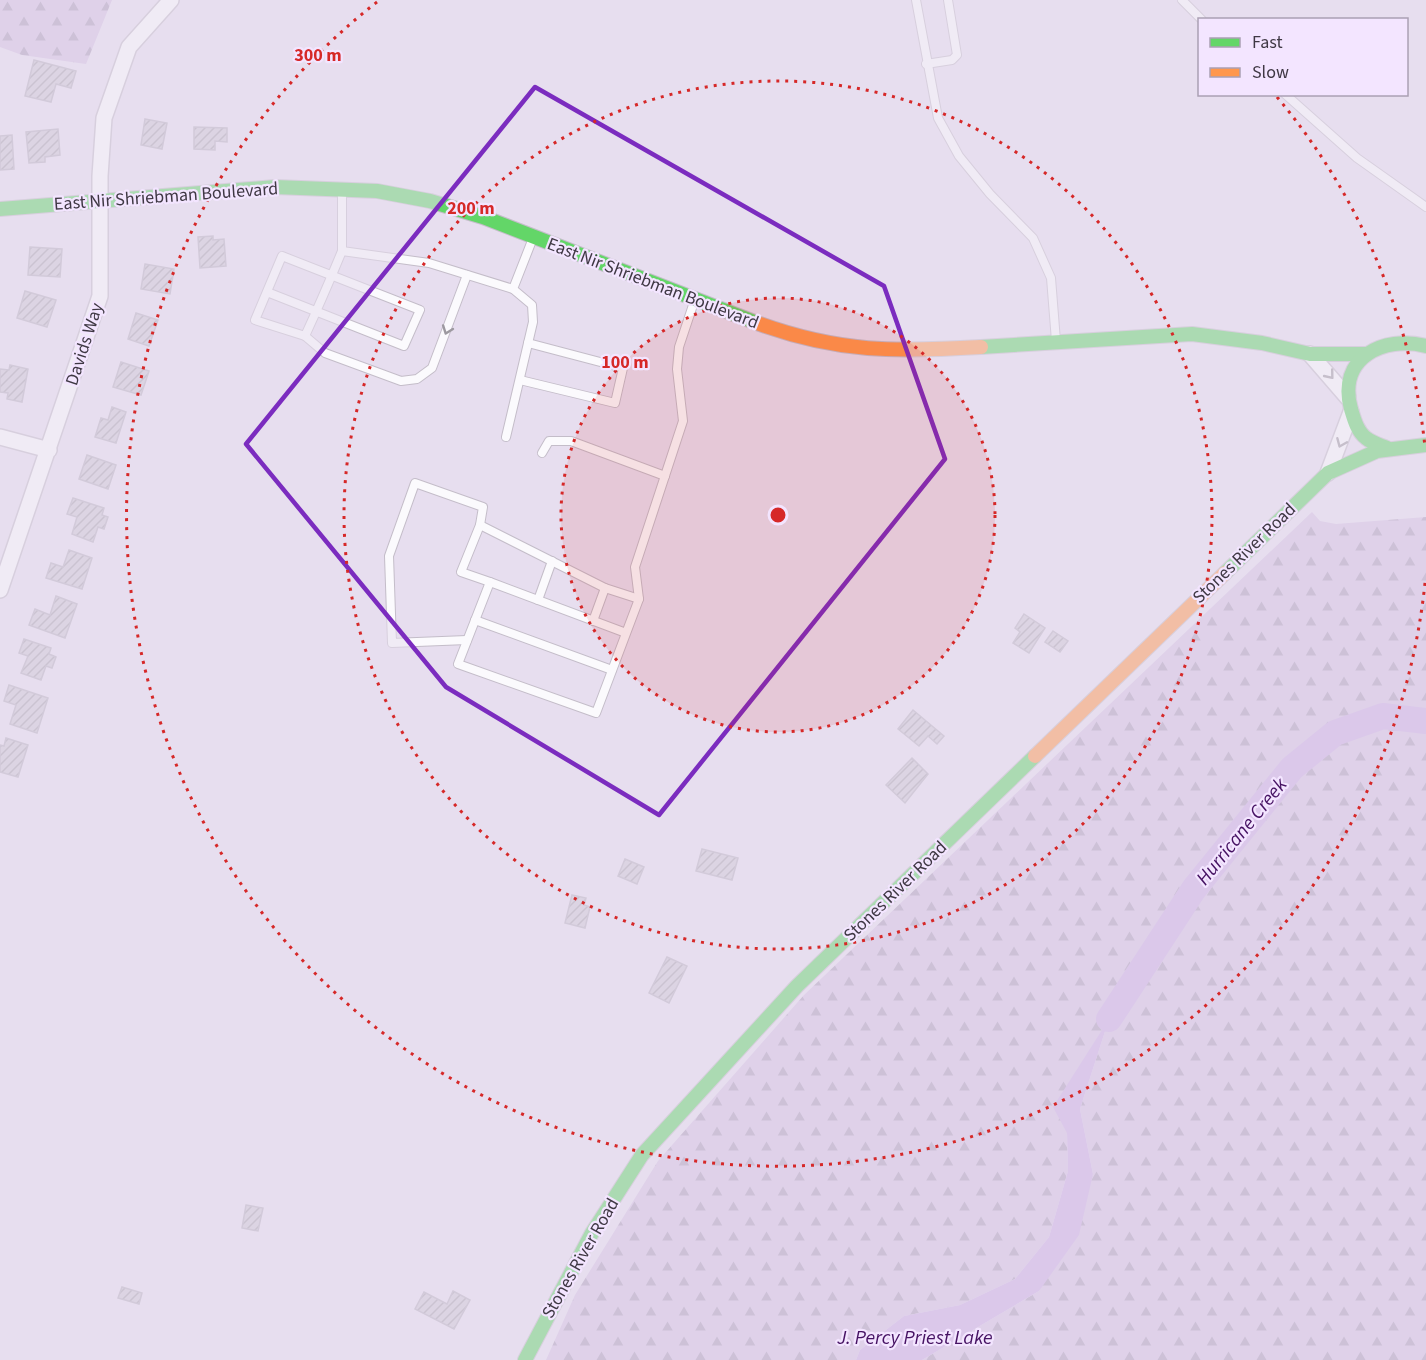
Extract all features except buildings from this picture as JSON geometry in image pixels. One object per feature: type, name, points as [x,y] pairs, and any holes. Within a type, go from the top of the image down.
[{"type":"street","name":"Davids Way","points":[[0,590],[100,296],[99,176],[104,118],[129,47],[171,0]]},
{"type":"street","name":"East Nir Shriebman Boulevard","points":[[0,209],[275,187],[377,190],[430,201],[533,237],[792,335],[854,349],[917,351],[1192,334],[1262,343],[1310,354],[1367,354]]},
{"type":"street","points":[[1367,354],[1376,347],[1394,340],[1424,344]]},
{"type":"street","points":[[1310,354],[1350,405],[1365,438],[1387,448]]},
{"type":"street","name":"Stones River Road","points":[[1328,473],[1350,405],[1353,370],[1367,354]]},
{"type":"street","points":[[0,437],[49,450]]},
{"type":"street","name":"Stones River Road","points":[[525,1360],[592,1233],[642,1155],[797,986],[1328,473],[1366,454],[1387,448],[1411,450],[1426,445]]},
{"type":"lane","points":[[916,0],[926,64],[938,118],[959,156],[990,194],[1033,238],[1052,278],[1056,343]]},
{"type":"lane","points":[[926,64],[952,60],[957,54],[948,0]]},
{"type":"lane","points":[[1182,0],[1200,18]]},
{"type":"lane","points":[[1287,96],[1357,158],[1426,207]]},
{"type":"lane","points":[[304,336],[342,251],[342,188]]},
{"type":"lane","points":[[513,290],[533,237]]},
{"type":"lane","points":[[342,251],[429,263],[513,290],[532,305],[533,322],[506,437]]},
{"type":"lane","points":[[267,292],[404,346],[420,310],[282,256],[255,320],[304,336],[326,353],[401,381],[417,379],[432,368],[467,275]]},
{"type":"lane","points":[[490,582],[458,664],[596,713],[639,599],[635,567],[683,421],[677,369],[679,347],[695,297]]},
{"type":"lane","points":[[520,380],[615,403],[623,368],[528,343]]},
{"type":"lane","points":[[542,453],[549,441],[571,441],[665,476]]},
{"type":"lane","points":[[467,640],[392,643],[389,556],[415,483],[483,507],[480,525],[461,572],[626,633]]},
{"type":"lane","points":[[480,525],[605,588],[639,599]]},
{"type":"lane","points":[[538,600],[552,561]]},
{"type":"lane","points":[[593,621],[605,588]]},
{"type":"lane","points":[[475,620],[612,670]]},
{"type":"highlighted area","points":[[535,87],[884,286],[945,459],[659,815],[446,687],[246,444]]},
{"type":"green space","points":[[0,0],[112,0],[86,64],[22,55],[0,47]]},
{"type":"green space","points":[[1312,512],[1320,521],[1336,524],[1426,517],[1426,1360],[922,1360],[1039,1291],[1093,1174],[1080,1109],[1108,1022],[1067,1133],[1068,1171],[1049,1237],[1015,1279],[960,1305],[904,1316],[860,1350],[856,1360],[546,1360],[575,1295],[658,1161],[804,995]]},
{"type":"water","name":"J. Percy Priest Lake","points":[[1109,1019],[1080,1109],[1093,1174],[1079,1235],[1039,1291],[922,1360],[856,1360],[860,1350],[904,1316],[960,1305],[1015,1279],[1049,1237],[1068,1171],[1067,1133],[1053,1107]]},
{"type":"waterway","name":"Hurricane Creek","points":[[1109,1019],[1194,889],[1292,768],[1335,733],[1383,716],[1426,721]]},
{"type":"traffic: fast","points":[[0,209],[275,187],[377,191],[430,201],[483,217],[757,323]]},
{"type":"traffic: fast","points":[[981,347],[1192,334],[1262,343],[1310,354],[1367,354]]},
{"type":"traffic: fast","points":[[1387,448],[1368,440],[1358,428],[1351,409],[1348,391],[1351,376],[1357,364],[1367,354],[1380,348],[1410,343],[1426,346]]},
{"type":"traffic: fast","points":[[1225,573],[1328,473],[1377,451],[1426,445]]},
{"type":"traffic: fast","points":[[525,1360],[592,1233],[642,1155],[797,986],[1035,756]]},
{"type":"traffic: slow","points":[[757,323],[815,340],[868,348],[922,350],[981,347]]},
{"type":"traffic: slow","points":[[1035,756],[1225,573]]}]
